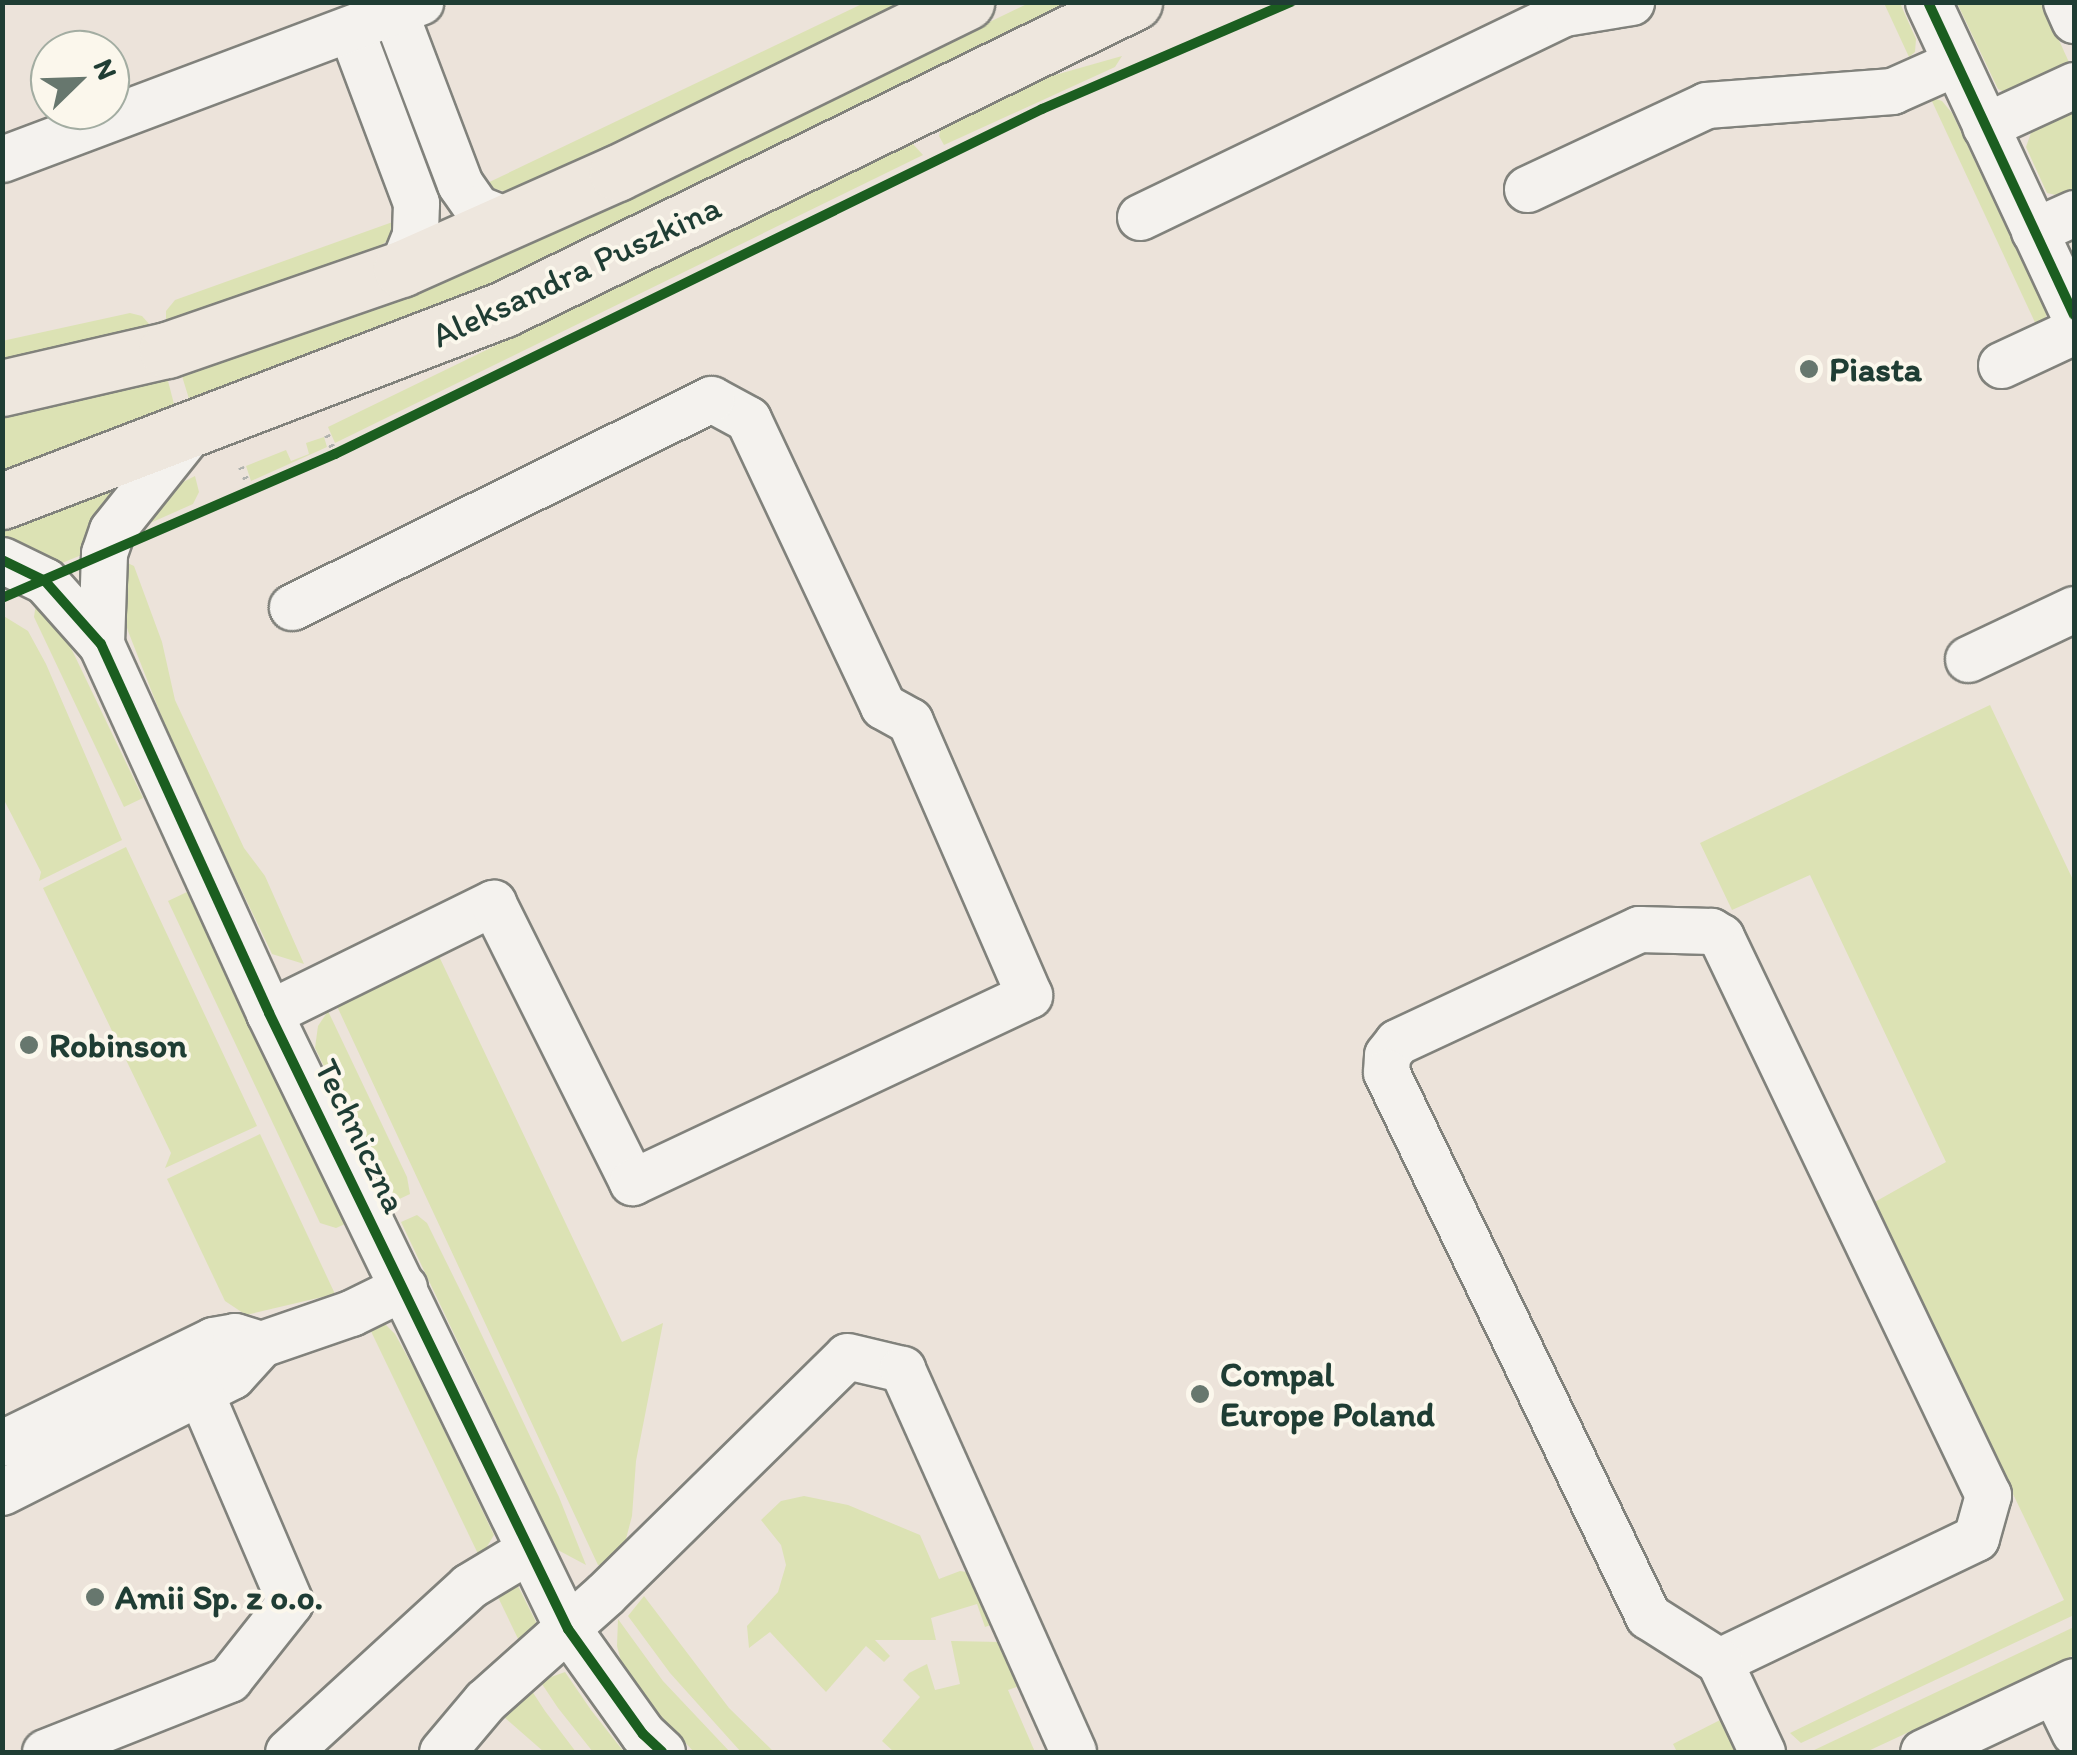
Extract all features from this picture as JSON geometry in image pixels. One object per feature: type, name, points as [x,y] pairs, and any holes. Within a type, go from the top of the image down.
[{"type":"main road","name":"Aleksandra Puszkina","points":[[2,388],[167,350],[401,269],[511,222],[966,2]]},
{"type":"main road","name":"Aleksandra Puszkina","points":[[2,501],[504,309],[1134,2]]},
{"type":"street","points":[[1140,217],[1564,14],[1631,2]]},
{"type":"street","points":[[1928,2],[2074,315]]},
{"type":"street","points":[[2066,2],[2074,20]]},
{"type":"street","points":[[2,159],[408,8],[460,184],[477,208],[511,222]]},
{"type":"street","points":[[352,30],[416,203],[416,234],[401,269]]},
{"type":"street","points":[[1526,189],[1706,105],[1892,91],[1955,63]]},
{"type":"street","points":[[1985,126],[2074,85]]},
{"type":"street","points":[[2034,232],[2074,212]]},
{"type":"street","points":[[2001,365],[2074,331]]},
{"type":"street","points":[[269,1013],[493,904],[632,1182],[1029,996],[910,720],[884,706],[748,420],[712,399],[292,607]]},
{"type":"street","name":"Techniczna","points":[[100,644],[104,553],[112,530],[191,431]]},
{"type":"street","name":"Techniczna","points":[[2,560],[17,563],[46,581],[100,644],[269,1013],[568,1629],[643,1734],[662,1752]]},
{"type":"street","points":[[1968,658],[2074,609]]},
{"type":"street","points":[[1719,1661],[1976,1538],[1988,1496],[1721,936],[1711,931],[1639,930],[1397,1042],[1387,1055],[1386,1072],[1648,1616],[1719,1661],[1762,1752]]},
{"type":"street","points":[[2,1492],[232,1376],[262,1344],[351,1313],[404,1288]]},
{"type":"street","points":[[2,1443],[214,1340],[236,1336],[262,1344]]},
{"type":"street","points":[[442,1752],[485,1701],[568,1629],[847,1356],[902,1369],[1073,1752]]},
{"type":"street","points":[[45,1752],[229,1678],[290,1602],[200,1392]]},
{"type":"street","points":[[288,1752],[469,1586],[530,1550]]},
{"type":"street","points":[[1923,1752],[2064,1686],[2074,1732]]},
{"type":"path","points":[[327,435],[335,454]]},
{"type":"path","points":[[242,467],[251,492]]},
{"type":"green space","points":[[864,3],[901,3],[522,187],[504,191],[481,186]]},
{"type":"green space","points":[[1029,3],[1072,3],[495,282],[190,402],[181,373],[329,325],[547,236]]},
{"type":"green space","points":[[1884,3],[1900,3],[1916,39],[1915,52],[1909,57]]},
{"type":"green space","points":[[1957,3],[2042,3],[2073,71],[2010,94],[1998,89]]},
{"type":"green space","points":[[1122,56],[1115,67],[944,145],[939,136],[941,128],[1048,77]]},
{"type":"green space","points":[[1930,97],[1942,101],[1952,113],[2047,314],[2039,331]]},
{"type":"green space","points":[[2074,104],[2074,199],[2047,193],[2026,147],[2033,127]]},
{"type":"green space","points":[[912,143],[923,155],[335,443],[328,427]]},
{"type":"green space","points":[[401,219],[393,237],[380,246],[166,320],[166,311],[175,300]]},
{"type":"green space","points":[[130,313],[142,316],[150,325],[3,359],[2,341]]},
{"type":"green space","points":[[167,377],[175,408],[3,473],[3,416]]},
{"type":"green space","points":[[324,437],[327,447],[251,481],[246,466],[286,450],[291,461],[309,454],[306,443]]},
{"type":"green space","points":[[195,476],[199,492],[193,504],[130,532],[175,486]]},
{"type":"green space","points":[[123,484],[89,552],[52,567],[3,545],[3,529]]},
{"type":"green space","points":[[119,559],[134,566],[162,642],[175,700],[244,848],[265,876],[304,964],[272,954],[175,751],[128,631],[120,603]]},
{"type":"green space","points":[[37,596],[59,623],[143,798],[124,807],[34,617]]},
{"type":"green space","points":[[2,615],[28,631],[46,664],[122,840],[39,881],[41,872],[3,798]]},
{"type":"green space","points":[[1990,705],[2074,882],[2074,1615],[1801,1743],[1790,1733],[2064,1600],[1873,1203],[1946,1162],[1810,875],[1732,910],[1700,843]]},
{"type":"green space","points":[[126,847],[257,1126],[165,1168],[171,1153],[43,888]]},
{"type":"green space","points":[[187,892],[345,1224],[336,1228],[320,1223],[168,901]]},
{"type":"green space","points":[[436,950],[622,1342],[663,1323],[636,1461],[632,1516],[621,1558],[605,1565],[598,1565],[335,1002]]},
{"type":"green space","points":[[328,1011],[407,1177],[410,1194],[391,1203],[315,1048],[318,1026]]},
{"type":"green space","points":[[260,1134],[335,1294],[246,1315],[225,1301],[167,1179]]},
{"type":"green space","points":[[417,1215],[427,1223],[467,1304],[559,1497],[586,1565],[556,1549],[401,1222]]},
{"type":"green space","points":[[367,1323],[385,1324],[395,1334],[416,1372],[494,1535],[480,1558]]},
{"type":"green space","points":[[804,1496],[848,1505],[920,1535],[939,1579],[960,1571],[973,1573],[996,1623],[985,1627],[977,1604],[931,1618],[936,1640],[875,1640],[890,1656],[884,1662],[866,1646],[826,1692],[770,1632],[749,1648],[747,1626],[778,1592],[786,1565],[781,1545],[761,1520],[781,1501]]},
{"type":"green space","points":[[507,1584],[518,1586],[537,1624],[522,1647],[495,1591]]},
{"type":"green space","points":[[644,1596],[729,1708],[774,1752],[741,1752],[670,1673],[628,1616]]},
{"type":"green space","points":[[618,1619],[663,1681],[730,1752],[694,1752],[658,1713],[623,1669],[617,1646]]},
{"type":"green space","points":[[2074,1627],[2074,1655],[1866,1752],[1810,1752]]},
{"type":"green space","points":[[951,1641],[1000,1642],[1031,1682],[1008,1690],[1035,1752],[894,1752],[882,1741],[920,1697],[903,1680],[909,1673],[927,1664],[935,1690],[960,1684]]},
{"type":"green space","points":[[565,1672],[624,1752],[593,1752],[558,1708],[540,1681]]},
{"type":"green space","points":[[528,1685],[576,1752],[544,1752],[497,1711]]},
{"type":"green space","points":[[1726,1717],[1743,1752],[1677,1752],[1673,1744]]},
{"type":"cycle path","points":[[2,598],[335,454],[1042,109],[1291,2]]},
{"type":"cycle path","points":[[1928,2],[2074,315]]},
{"type":"cycle path","points":[[2,560],[45,581],[101,644],[269,1013],[568,1629],[643,1734],[662,1752]]},
{"type":"place","name":"Piasta","points":[[1809,369]]},
{"type":"place","name":"Robinson","points":[[29,1045]]},
{"type":"place","name":"Compal Europe Poland","points":[[1200,1394]]},
{"type":"place","name":"Amii Sp. z o.o.","points":[[95,1597]]}]
